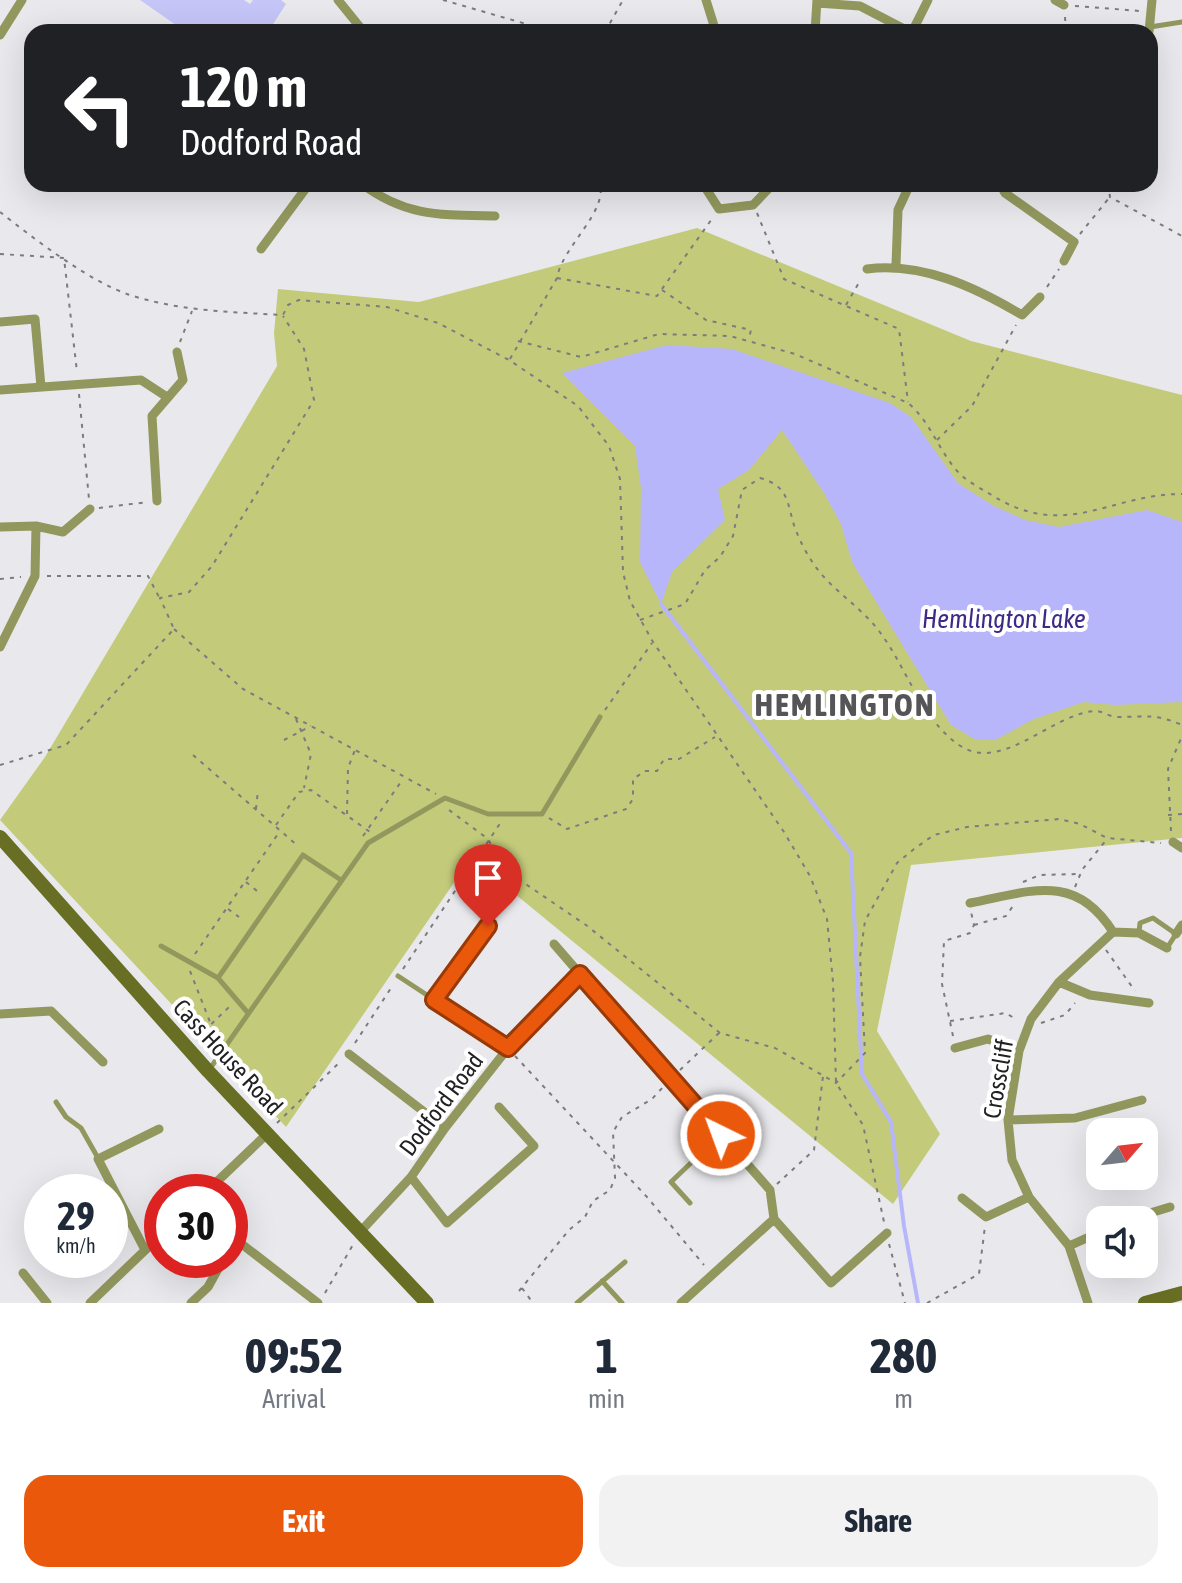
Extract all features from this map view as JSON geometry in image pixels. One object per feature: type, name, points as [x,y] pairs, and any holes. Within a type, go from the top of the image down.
[{"type":"street","points":[[0,35],[22,0]]},
{"type":"street","points":[[338,0],[358,24]]},
{"type":"street","points":[[706,0],[714,24]]},
{"type":"street","points":[[915,24],[928,0]]},
{"type":"street","points":[[1149,24],[1152,0]]},
{"type":"street","points":[[816,24],[817,2],[860,6],[895,24]]},
{"type":"street","points":[[261,249],[303,192]]},
{"type":"street","points":[[373,192],[392,205],[421,214],[495,216]]},
{"type":"street","points":[[708,192],[719,209],[753,205],[765,192]]},
{"type":"street","points":[[896,265],[898,210],[906,192]]},
{"type":"street","points":[[1004,192],[1074,242],[1064,261]]},
{"type":"street","points":[[867,269],[896,265],[976,288],[1022,315],[1040,297]]},
{"type":"street","points":[[0,322],[35,319],[41,387]]},
{"type":"street","points":[[157,501],[152,416],[183,380],[177,352]]},
{"type":"street","points":[[0,390],[141,380],[167,397]]},
{"type":"street","points":[[0,527],[36,526],[63,532],[90,509]]},
{"type":"street","points":[[0,647],[35,576],[36,526]]},
{"type":"street","name":"Cass House Road","points":[[4,847],[208,1071],[427,1303]]},
{"type":"street","points":[[970,903],[1049,888],[1072,893],[1098,909],[1113,932],[1139,933],[1167,948]]},
{"type":"street","points":[[488,926],[434,1000],[508,1048]]},
{"type":"street","name":"Crosscliff","points":[[1088,1303],[1069,1246],[1029,1197],[1012,1160],[1008,1120],[1019,1051],[1031,1019],[1059,982],[1113,932]]},
{"type":"street","points":[[554,944],[770,1190],[774,1219],[831,1283],[887,1233]]},
{"type":"street","name":"Dodford Road","points":[[360,1232],[411,1177],[508,1048],[580,974]]},
{"type":"street","points":[[1059,982],[1090,995],[1145,1002]]},
{"type":"street","points":[[0,1014],[51,1011],[103,1062]]},
{"type":"street","points":[[955,1048],[988,1039],[1019,1051]]},
{"type":"street","points":[[349,1054],[445,1128]]},
{"type":"street","points":[[1008,1120],[1075,1118],[1142,1100]]},
{"type":"street","points":[[411,1177],[447,1223],[534,1146],[499,1107]]},
{"type":"street","points":[[144,1248],[98,1159],[159,1129]]},
{"type":"street","points":[[225,1174],[268,1133]]},
{"type":"street","points":[[962,1198],[986,1217],[1029,1197]]},
{"type":"street","points":[[1158,1211],[1170,1207]]},
{"type":"street","points":[[681,1303],[774,1219]]},
{"type":"street","points":[[1069,1246],[1086,1238]]},
{"type":"street","points":[[90,1303],[144,1251]]},
{"type":"street","points":[[248,1254],[318,1303]]},
{"type":"street","points":[[23,1273],[47,1303]]},
{"type":"street","points":[[191,1303],[213,1278]]},
{"type":"street","points":[[1145,1303],[1182,1293]]},
{"type":"street","points":[[691,1294],[700,1303]]},
{"type":"lane","points":[[1158,27],[1182,22]]},
{"type":"lane","points":[[208,1071],[368,843],[445,798],[488,814],[542,814],[600,717]]},
{"type":"lane","points":[[218,978],[303,855],[341,880]]},
{"type":"lane","points":[[1139,933],[1140,923],[1153,918],[1179,929],[1167,948]]},
{"type":"lane","points":[[161,946],[218,978],[248,1013]]},
{"type":"lane","points":[[398,976],[434,1000]]},
{"type":"lane","points":[[56,1102],[66,1117],[81,1128],[98,1159]]},
{"type":"lane","points":[[690,1203],[671,1182],[721,1135]]},
{"type":"lane","points":[[577,1303],[625,1262]]},
{"type":"lane","points":[[602,1281],[622,1303]]},
{"type":"path","points":[[443,0],[526,24]]},
{"type":"path","points":[[611,24],[623,0]]},
{"type":"path","points":[[1064,24],[1059,3],[1150,11]]},
{"type":"path","points":[[509,360],[557,278],[559,263],[594,212],[602,192]]},
{"type":"path","points":[[1074,242],[1110,197],[1109,192]]},
{"type":"path","points":[[1110,197],[1182,236]]},
{"type":"path","points":[[753,205],[784,279],[899,329],[908,403]]},
{"type":"path","points":[[557,278],[657,296],[719,209]]},
{"type":"path","points":[[0,212],[64,258],[128,294],[192,309],[283,315]]},
{"type":"path","points":[[1040,297],[1064,261]]},
{"type":"path","points":[[845,306],[867,269]]},
{"type":"path","points":[[662,290],[706,320],[751,330],[749,340]]},
{"type":"path","points":[[283,315],[288,305],[299,300],[387,307],[438,323],[509,360],[578,406],[609,446],[620,479],[623,572],[630,601],[653,642],[784,832],[810,876],[827,919],[833,982],[836,1083]]},
{"type":"path","points":[[177,352],[192,309]]},
{"type":"path","points":[[160,598],[189,592],[212,566],[314,400],[304,349],[283,315]]},
{"type":"path","points":[[937,441],[972,406],[1022,315]]},
{"type":"path","points":[[518,341],[581,357],[659,334],[730,336],[795,354],[908,403],[919,412],[961,475],[1016,509],[1039,516],[1099,511],[1182,494]]},
{"type":"path","points":[[640,620],[685,604],[705,570],[720,557],[733,536],[742,490],[760,478],[776,482],[790,500],[793,521],[816,567],[839,594],[864,613],[880,631],[935,722],[958,745],[977,755],[997,752],[1072,716],[1097,710],[1113,717],[1157,714],[1182,725]]},
{"type":"path","points":[[0,579],[148,576],[174,629],[243,689],[445,798],[450,812],[488,839],[505,870],[586,925],[720,1033],[775,1048],[836,1083],[863,1125],[905,1303]]},
{"type":"path","points":[[0,765],[66,745],[174,629]]},
{"type":"path","points":[[600,717],[653,642]]},
{"type":"path","points":[[275,826],[304,789],[311,765],[303,730],[296,718]]},
{"type":"path","points":[[284,740],[311,726]]},
{"type":"path","points":[[542,814],[567,829],[626,809],[633,799],[633,779],[645,771],[657,771],[664,759],[679,759],[716,736]]},
{"type":"path","points":[[836,1083],[865,1053],[860,957],[865,921],[897,863],[934,835],[967,827],[1059,819],[1080,824],[1107,838],[1177,845],[1168,815],[1168,769],[1182,736]]},
{"type":"path","points":[[346,815],[350,792],[348,768],[355,750]]},
{"type":"path","points":[[193,755],[300,848],[303,855]]},
{"type":"path","points":[[359,841],[405,777]]},
{"type":"path","points":[[304,789],[311,790],[378,837]]},
{"type":"path","points":[[256,810],[258,790]]},
{"type":"path","points":[[1168,815],[1182,814]]},
{"type":"path","points":[[210,1022],[192,979],[190,962],[280,831]]},
{"type":"path","points":[[1072,893],[1082,870],[1107,838]]},
{"type":"path","points":[[245,882],[257,891]]},
{"type":"path","points":[[955,1048],[942,984],[944,941],[970,933],[974,925],[970,903]]},
{"type":"path","points":[[227,908],[239,917]]},
{"type":"path","points":[[1101,943],[1145,1002]]},
{"type":"path","points":[[188,1048],[210,1022],[236,999]]},
{"type":"path","points":[[533,1303],[520,1290],[569,1230],[585,1217],[593,1201],[610,1190],[615,1163],[613,1132],[622,1117],[652,1099],[720,1033]]},
{"type":"path","points":[[508,1048],[615,1163],[712,1275]]},
{"type":"path","points":[[770,1190],[814,1150],[823,1076]]},
{"type":"path","points":[[927,1303],[979,1274],[986,1217]]},
{"type":"path","points":[[318,1303],[360,1232]]},
{"type":"green space","points":[[697,228],[971,341],[1182,395],[1182,838],[911,865],[877,1031],[940,1134],[893,1204],[471,858],[286,1127],[0,820],[45,757],[277,366],[274,333],[278,289],[419,302]]},
{"type":"water","name":"Hemlington Lake","points":[[667,345],[732,349],[890,403],[911,417],[958,483],[992,505],[1025,520],[1059,527],[1147,510],[1182,522],[1182,702],[1115,705],[1084,702],[1034,719],[997,739],[976,740],[951,725],[852,562],[841,524],[824,493],[782,430],[749,470],[718,489],[725,520],[672,572],[661,604],[640,562],[641,488],[635,446],[562,373]]},
{"type":"building","points":[[140,0],[244,0],[250,4],[253,0],[281,0],[286,4],[273,24],[174,24]]},
{"type":"waterway","points":[[661,604],[851,853],[862,1074],[891,1122],[904,1226],[918,1303]]},
{"type":"district","name":"HEMLINGTON","points":[[845,704]]},
{"type":"route","points":[[488,926],[434,1000],[508,1048],[580,974],[721,1135]]}]
